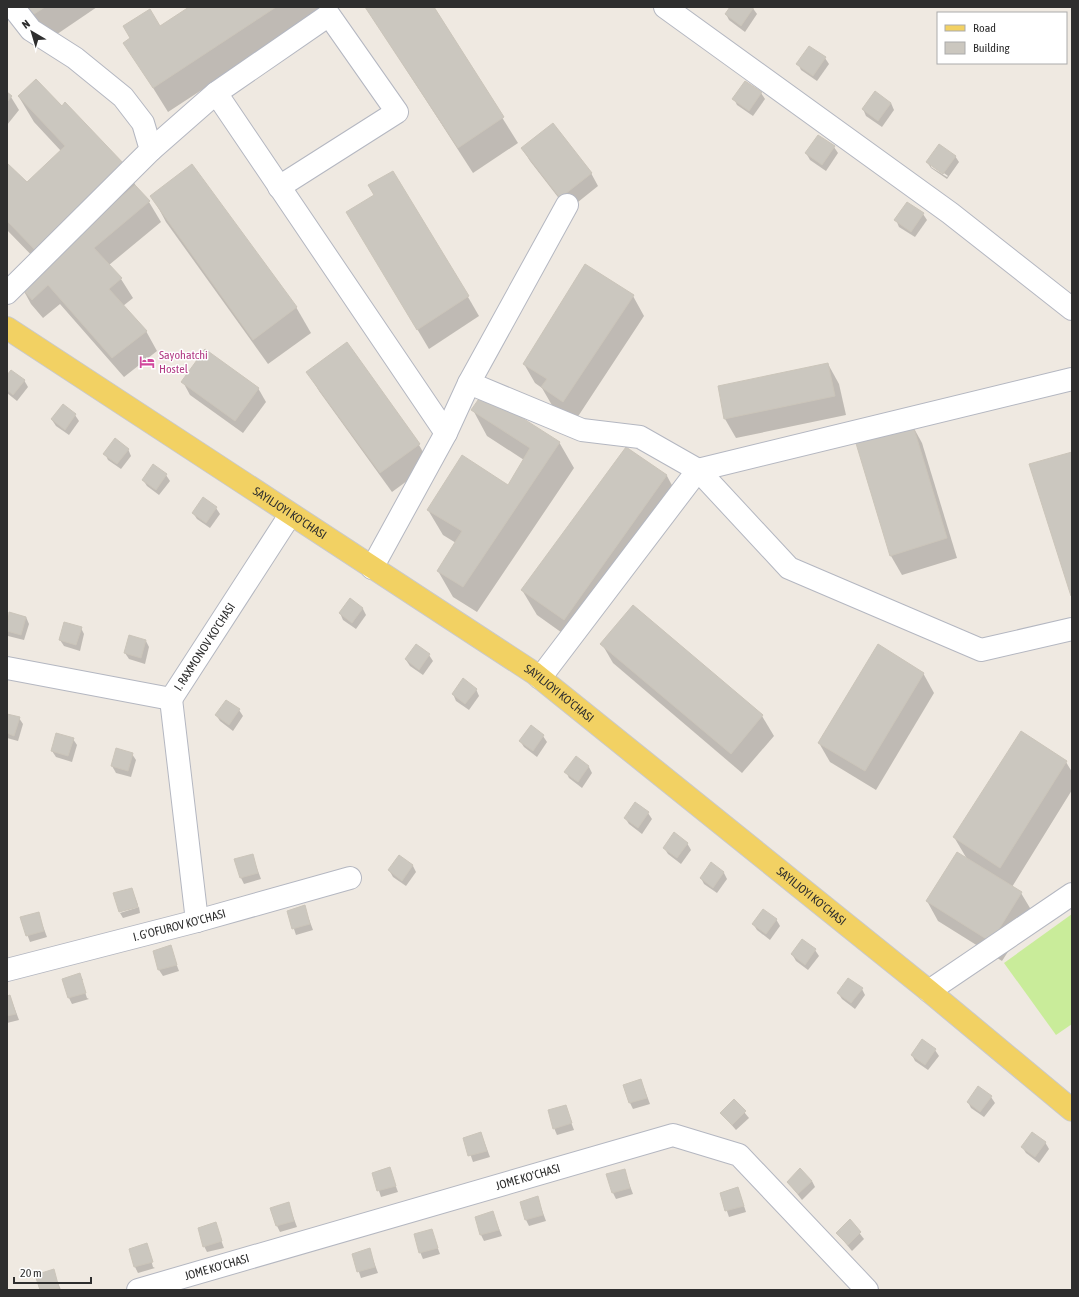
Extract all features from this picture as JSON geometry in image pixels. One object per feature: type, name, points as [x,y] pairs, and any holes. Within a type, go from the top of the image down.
[{"type":"main road","name":"SAYILJOYI KO'CHASI","points":[[7,328],[540,678],[929,991],[1072,1110]]},
{"type":"street","points":[[13,7],[31,30],[75,58],[123,97],[143,123],[151,150]]},
{"type":"street","points":[[666,7],[950,213],[1072,309]]},
{"type":"street","points":[[7,293],[151,150],[216,93],[329,16],[397,112],[279,187]]},
{"type":"street","points":[[216,93],[446,433]]},
{"type":"street","points":[[372,568],[446,433],[469,383],[567,205]]},
{"type":"street","points":[[540,678],[698,470],[1072,379]]},
{"type":"street","points":[[469,383],[582,430],[640,436],[698,470],[789,568],[981,650],[1072,629]]},
{"type":"street","name":"I. RAXMONOV KO'CHASI","points":[[7,668],[171,699],[290,515]]},
{"type":"street","points":[[171,699],[197,921]]},
{"type":"street","name":"I. G'OFUROV KO'CHASI","points":[[7,970],[197,921],[350,878]]},
{"type":"street","points":[[929,991],[1072,894]]},
{"type":"street","name":"JOME KO'CHASI","points":[[138,1290],[673,1135],[739,1156],[867,1290]]},
{"type":"green space","points":[[1072,914],[1072,1024],[1056,1035],[1004,963]]},
{"type":"building","points":[[20,7],[45,7],[28,18]]},
{"type":"building","points":[[189,7],[276,7],[153,88],[123,43],[130,38],[123,26],[150,9],[160,26]]},
{"type":"building","points":[[365,7],[434,7],[504,117],[458,148]]},
{"type":"building","points":[[730,7],[754,7],[741,26],[725,14]]},
{"type":"building","points":[[809,46],[826,57],[813,76],[796,64]]},
{"type":"building","points":[[36,79],[62,106],[65,102],[125,165],[36,251],[7,221],[7,163],[27,182],[65,146],[18,96]]},
{"type":"building","points":[[745,81],[762,92],[749,111],[732,99]]},
{"type":"building","points":[[875,91],[891,103],[878,121],[862,109]]},
{"type":"building","points":[[7,92],[12,96],[7,102]]},
{"type":"building","points":[[553,123],[592,173],[560,198],[521,148]]},
{"type":"building","points":[[818,135],[835,146],[822,165],[805,153]]},
{"type":"building","points":[[939,144],[956,156],[943,174],[926,162]]},
{"type":"building","points":[[192,164],[297,307],[253,340],[150,196]]},
{"type":"building","points":[[393,171],[469,296],[417,330],[346,212],[374,195],[368,185]]},
{"type":"building","points":[[135,185],[150,201],[94,248],[122,278],[109,289],[147,331],[112,358],[48,285],[32,300],[18,284]]},
{"type":"building","points":[[907,202],[924,213],[911,232],[894,220]]},
{"type":"building","points":[[585,264],[634,295],[563,402],[541,387],[547,379],[523,364]]},
{"type":"building","points":[[347,342],[420,444],[380,473],[306,372]]},
{"type":"building","points":[[205,349],[259,388],[235,421],[181,382]]},
{"type":"building","points":[[828,363],[835,396],[724,419],[718,386]]},
{"type":"building","points":[[11,370],[25,380],[13,395],[7,390],[7,375]]},
{"type":"building","points":[[483,393],[560,442],[463,587],[437,571],[462,531],[427,510],[462,455],[508,485],[530,448],[471,410]]},
{"type":"building","points":[[63,404],[76,414],[65,430],[51,419]]},
{"type":"building","points":[[912,422],[947,538],[890,556],[855,440]]},
{"type":"building","points":[[115,438],[129,449],[117,464],[103,454]]},
{"type":"building","points":[[626,447],[667,475],[564,620],[521,590]]},
{"type":"building","points":[[1072,452],[1072,595],[1071,596],[1029,464]]},
{"type":"building","points":[[153,464],[167,474],[156,490],[142,480]]},
{"type":"building","points":[[203,497],[217,507],[206,523],[192,513]]},
{"type":"building","points":[[350,598],[363,608],[352,623],[339,613]]},
{"type":"building","points":[[633,605],[763,715],[731,754],[600,644]]},
{"type":"building","points":[[9,612],[26,617],[21,635],[7,631]]},
{"type":"building","points":[[64,622],[82,627],[76,645],[59,640]]},
{"type":"building","points":[[129,635],[146,640],[141,658],[124,653]]},
{"type":"building","points":[[416,644],[430,654],[419,670],[405,659]]},
{"type":"building","points":[[878,644],[924,673],[865,771],[818,743]]},
{"type":"building","points":[[463,678],[477,689],[465,704],[452,694]]},
{"type":"building","points":[[226,700],[240,709],[229,725],[215,715]]},
{"type":"building","points":[[7,714],[20,717],[14,736],[7,733]]},
{"type":"building","points":[[531,725],[544,735],[533,751],[519,741]]},
{"type":"building","points":[[1021,731],[1067,761],[1000,868],[953,837]]},
{"type":"building","points":[[56,733],[74,738],[68,756],[51,751]]},
{"type":"building","points":[[116,748],[133,753],[128,771],[111,766]]},
{"type":"building","points":[[576,756],[589,766],[578,782],[564,772]]},
{"type":"building","points":[[635,802],[649,812],[638,828],[624,818]]},
{"type":"building","points":[[674,832],[688,843],[677,858],[663,848]]},
{"type":"building","points":[[957,852],[1022,892],[991,942],[926,901]]},
{"type":"building","points":[[253,854],[258,873],[240,878],[234,859]]},
{"type":"building","points":[[399,855],[413,865],[402,881],[388,870]]},
{"type":"building","points":[[711,862],[724,872],[713,888],[700,878]]},
{"type":"building","points":[[132,888],[138,907],[119,912],[113,893]]},
{"type":"building","points":[[305,905],[310,924],[292,929],[287,911]]},
{"type":"building","points":[[763,909],[777,919],[766,934],[752,924]]},
{"type":"building","points":[[39,912],[44,931],[26,936],[20,917]]},
{"type":"building","points":[[802,939],[816,949],[805,965],[791,954]]},
{"type":"building","points":[[171,945],[177,965],[158,970],[153,951]]},
{"type":"building","points":[[80,973],[86,993],[68,998],[62,979]]},
{"type":"building","points":[[848,978],[863,988],[851,1003],[837,993]]},
{"type":"building","points":[[10,995],[16,1014],[7,1016],[7,996]]},
{"type":"building","points":[[922,1039],[936,1049],[925,1065],[911,1055]]},
{"type":"building","points":[[641,1079],[647,1098],[629,1103],[623,1085]]},
{"type":"building","points":[[978,1086],[992,1096],[980,1112],[967,1102]]},
{"type":"building","points":[[734,1099],[746,1111],[732,1125],[720,1113]]},
{"type":"building","points":[[566,1105],[572,1123],[553,1129],[548,1110]]},
{"type":"building","points":[[481,1132],[487,1151],[468,1156],[463,1138]]},
{"type":"building","points":[[1032,1132],[1046,1142],[1035,1157],[1021,1147]]},
{"type":"building","points":[[390,1167],[396,1186],[377,1191],[372,1173]]},
{"type":"building","points":[[800,1168],[812,1181],[798,1194],[787,1182]]},
{"type":"building","points":[[625,1169],[630,1188],[612,1193],[606,1174]]},
{"type":"building","points":[[738,1187],[744,1206],[725,1211],[720,1193]]},
{"type":"building","points":[[538,1196],[543,1215],[525,1220],[520,1202]]},
{"type":"building","points":[[289,1202],[294,1221],[276,1226],[270,1208]]},
{"type":"building","points":[[493,1211],[499,1230],[480,1235],[475,1217]]},
{"type":"building","points":[[850,1219],[861,1232],[848,1245],[836,1233]]},
{"type":"building","points":[[216,1222],[222,1241],[203,1247],[198,1228]]},
{"type":"building","points":[[432,1229],[438,1248],[419,1253],[414,1234]]},
{"type":"building","points":[[147,1243],[153,1262],[134,1267],[129,1249]]},
{"type":"building","points":[[370,1248],[375,1267],[357,1272],[352,1254]]},
{"type":"building","points":[[54,1269],[59,1288],[40,1290],[35,1275]]},
{"type":"place","name":"Sayohatchi Hostel","points":[[147,362]]}]
